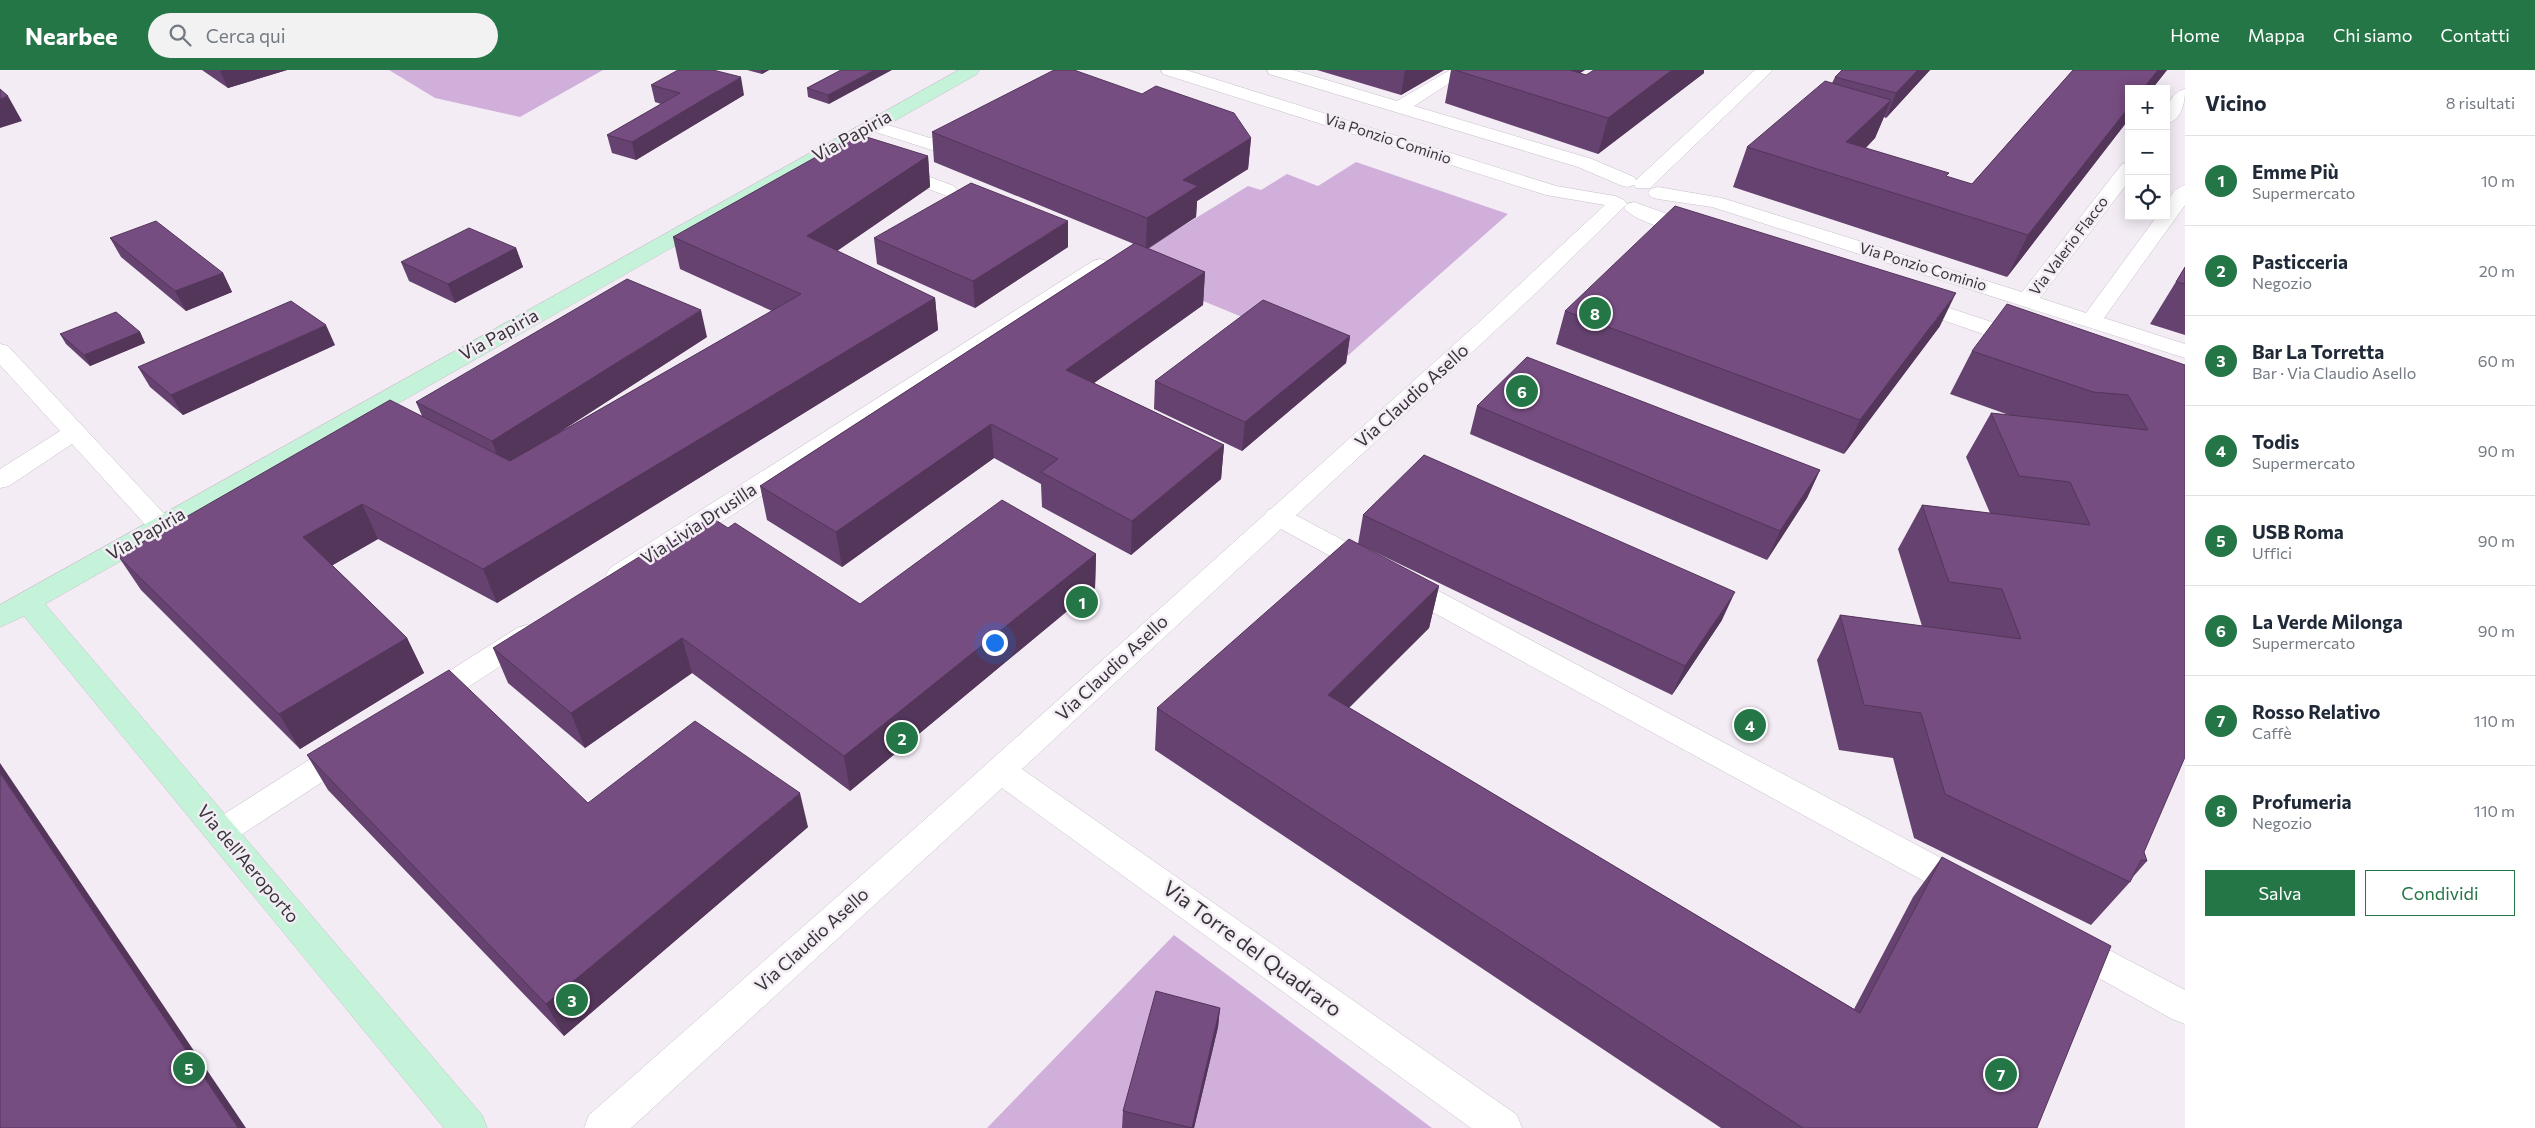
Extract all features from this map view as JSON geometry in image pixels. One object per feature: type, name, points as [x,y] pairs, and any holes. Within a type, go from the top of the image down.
[{"type":"street","name":"Via Papiria","points":[[14,609],[972,70]]},
{"type":"street","name":"Via Ponzio Cominio","points":[[1169,70],[1569,196],[1631,195],[1715,202],[2185,351]]},
{"type":"street","name":"Via Ponzio Cominio","points":[[1275,70],[1585,162],[1631,195],[1654,218],[1719,239]]},
{"type":"street","points":[[1400,107],[1462,70]]},
{"type":"street","name":"Via Claudio Asello","points":[[603,1128],[1000,770],[1277,516],[1428,382],[1765,70]]},
{"type":"street","points":[[2170,114],[2185,94]]},
{"type":"street","points":[[872,125],[932,145],[983,117]]},
{"type":"street","points":[[833,147],[859,157]]},
{"type":"street","points":[[877,164],[947,190]]},
{"type":"street","name":"Via Valerio Flacco","points":[[2027,300],[2125,173]]},
{"type":"street","points":[[2091,321],[2185,191]]},
{"type":"street","name":"Via Livia Drusilla","points":[[600,588],[1100,265]]},
{"type":"street","points":[[1894,296],[2044,347]]},
{"type":"street","points":[[0,351],[161,526]]},
{"type":"street","points":[[0,480],[75,432]]},
{"type":"street","points":[[1277,516],[1992,902]]},
{"type":"street","name":"Via dell'Aeroporto","points":[[14,609],[221,832],[468,1128]]},
{"type":"street","points":[[408,712],[550,620]]},
{"type":"street","points":[[221,832],[366,739]]},
{"type":"street","name":"Via Torre del Quadraro","points":[[1000,770],[1503,1128]]},
{"type":"street","points":[[2044,931],[2185,1008]]},
{"type":"shaded area","points":[[389,70],[603,70],[520,117],[435,98]]},
{"type":"shaded area","points":[[1356,162],[1508,214],[1344,359],[1118,266],[1248,186],[1261,190],[1287,174],[1318,186]]},
{"type":"shaded area","points":[[1174,935],[1432,1128],[987,1128]]},
{"type":"building","points":[[678,70],[713,70],[741,77],[632,142],[607,135],[680,93],[651,85]]},
{"type":"building","points":[[841,70],[874,70],[828,95],[807,88]]},
{"type":"building","points":[[1054,70],[1074,70],[1142,94],[1156,86],[1234,113],[1251,138],[1183,180],[1198,186],[1147,218],[932,132]]},
{"type":"building","points":[[1455,70],[1570,70],[1586,75],[1594,70],[1672,70],[1608,118]]},
{"type":"building","points":[[1842,70],[1918,70],[1896,93],[1835,77]]},
{"type":"building","points":[[2073,70],[2158,70],[2146,85],[2125,85],[2125,112],[2028,235],[1747,147],[1825,81],[1891,100],[1846,142],[1949,173],[1946,176],[1972,184]]},
{"type":"building","points":[[0,89],[8,96],[0,99]]},
{"type":"building","points":[[857,134],[928,156],[807,236],[935,298],[483,569],[362,504],[303,537],[407,638],[279,714],[118,556],[390,400],[510,461],[801,294],[673,237]]},
{"type":"building","points":[[971,183],[1068,221],[973,281],[874,238]]},
{"type":"building","points":[[1675,206],[1956,293],[1860,420],[1565,311]]},
{"type":"building","points":[[156,221],[223,273],[175,291],[110,238]]},
{"type":"building","points":[[469,228],[516,248],[448,284],[401,262]]},
{"type":"building","points":[[1135,243],[1205,272],[1066,370],[1224,445],[1132,521],[1041,472],[1058,459],[991,424],[836,532],[760,486]]},
{"type":"building","points":[[2185,267],[2185,284],[2176,282]]},
{"type":"building","points":[[627,279],[701,310],[492,441],[416,402]]},
{"type":"building","points":[[1263,300],[1350,336],[1245,422],[1155,381]]},
{"type":"building","points":[[291,301],[326,325],[171,395],[138,367]]},
{"type":"building","points":[[2007,304],[2185,365],[2185,757],[2144,852],[2147,861],[2141,860],[2130,882],[1945,794],[1921,713],[1864,705],[1840,615],[2021,639],[2002,589],[1949,582],[1922,505],[2090,525],[2070,482],[2019,476],[1991,413],[2148,430],[2128,395],[2093,392],[1972,351]]},
{"type":"building","points":[[116,312],[140,332],[84,355],[60,334]]},
{"type":"building","points":[[1527,357],[1820,470],[1780,531],[1477,406]]},
{"type":"building","points":[[1424,455],[1735,592],[1685,666],[1363,515]]},
{"type":"building","points":[[1002,500],[1096,554],[844,756],[682,638],[571,713],[493,648],[647,552],[651,555],[711,517],[728,528],[735,523],[860,604]]},
{"type":"building","points":[[1349,539],[1439,586],[1328,695],[1860,1013],[1942,857],[2111,946],[2037,1128],[1803,1128],[1157,708]]},
{"type":"building","points":[[449,670],[588,803],[695,721],[800,793],[546,1004],[307,755]]},
{"type":"building","points":[[0,773],[238,1128],[0,1128]]},
{"type":"building","points":[[1156,991],[1220,1008],[1192,1128],[1123,1111]]},
{"type":"place","name":"Profumeria","points":[[1595,313]]},
{"type":"place","name":"La Verde Milonga","points":[[1522,391]]},
{"type":"place","name":"Emme Più","points":[[1082,602]]},
{"type":"place","name":"Todis","points":[[1750,725]]},
{"type":"place","name":"Pasticceria","points":[[902,738]]},
{"type":"place","name":"Bar La Torretta","points":[[572,1000]]},
{"type":"place","name":"USB Roma","points":[[189,1068]]},
{"type":"place","name":"Rosso Relativo","points":[[2001,1074]]}]
